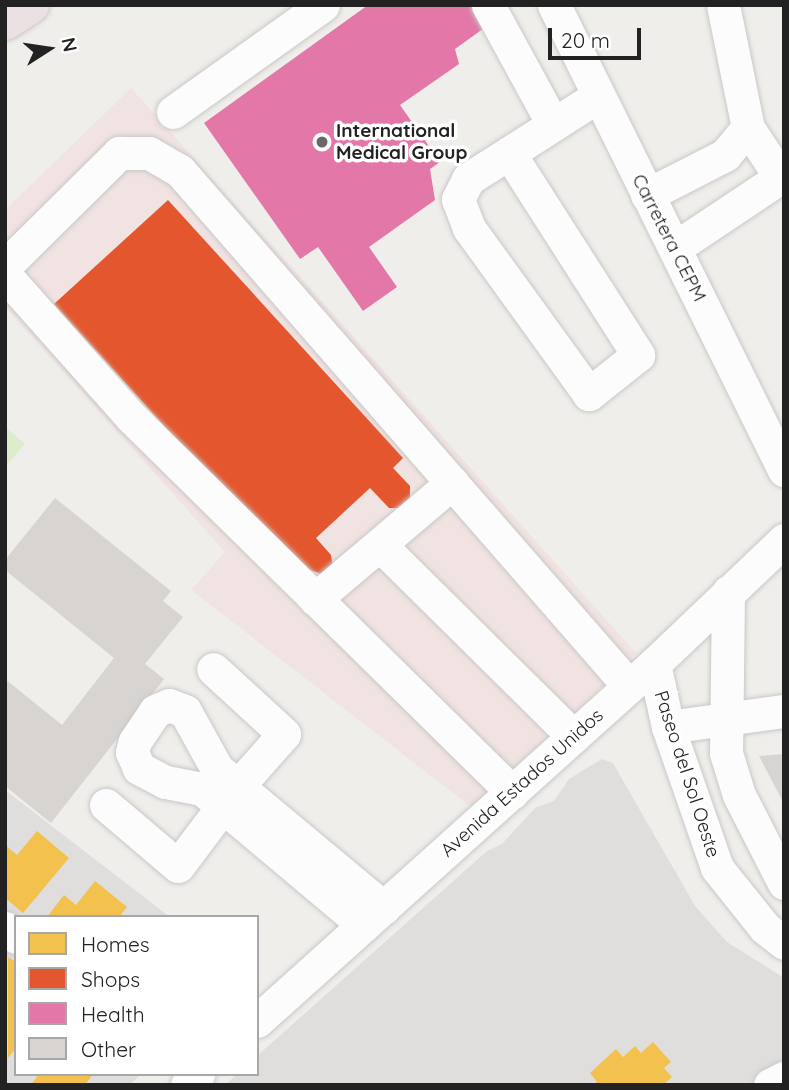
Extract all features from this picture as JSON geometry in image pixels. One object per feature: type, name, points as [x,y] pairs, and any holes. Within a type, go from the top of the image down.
[{"type":"highway","points":[[5,21],[30,5]]},
{"type":"street","points":[[173,112],[323,5]]},
{"type":"street","points":[[488,5],[554,124]]},
{"type":"street","name":"Carretera CEPM","points":[[554,5],[784,470]]},
{"type":"street","points":[[676,247],[782,176],[748,128],[723,5]]},
{"type":"street","points":[[509,153],[638,355],[589,394],[469,228],[457,199],[468,179],[598,96]]},
{"type":"street","points":[[647,195],[724,155],[748,128]]},
{"type":"street","points":[[5,266],[119,153],[149,153],[180,172],[629,686]]},
{"type":"street","points":[[5,275],[131,417],[512,792]]},
{"type":"street","points":[[315,599],[452,483]]},
{"type":"street","name":"Avenida Estados Unidos","points":[[259,1019],[654,664],[784,540]]},
{"type":"street","points":[[380,545],[573,736]]},
{"type":"street","points":[[728,592],[723,717],[726,753],[739,795],[784,883]]},
{"type":"street","name":"Paseo del Sol Oeste","points":[[654,664],[668,727],[696,814],[717,868],[765,928],[784,943]]},
{"type":"street","points":[[106,805],[178,866],[230,796],[284,734],[213,669]]},
{"type":"street","points":[[668,727],[723,717],[784,711]]},
{"type":"street","points":[[696,814],[739,795]]},
{"type":"street","points":[[230,796],[374,916]]},
{"type":"street","points":[[770,1085],[784,1078]]},
{"type":"shaded area","points":[[131,88],[636,653],[475,810],[191,590],[225,552],[5,306],[5,210]]},
{"type":"shaded area","points":[[602,759],[613,763],[695,906],[727,942],[784,978],[784,1085],[225,1085],[235,1076],[259,1076],[259,1054],[487,851],[502,844],[535,808],[554,801],[569,779]]},
{"type":"shaded area","points":[[5,790],[167,915],[14,915],[14,1076],[139,1076],[130,1085],[5,1085]]},
{"type":"green space","points":[[5,427],[25,444],[5,467]]},
{"type":"building: Homes","points":[[37,831],[69,858],[23,913],[5,898],[5,845],[17,855]]},
{"type":"building: Homes","points":[[95,881],[127,907],[121,915],[49,915],[64,895],[76,905]]},
{"type":"building: Homes","points":[[8,957],[14,961],[14,1050],[8,1058]]},
{"type":"building: Homes","points":[[653,1042],[671,1062],[664,1068],[672,1077],[663,1085],[594,1085],[597,1082],[590,1073],[616,1049],[623,1057],[635,1046],[641,1053]]},
{"type":"building: Homes","points":[[38,1076],[92,1076],[85,1085],[31,1085]]},
{"type":"building: Shops","points":[[168,200],[403,458],[393,468],[410,486],[410,500],[401,508],[389,508],[370,488],[316,538],[331,555],[333,567],[324,575],[286,561],[54,304]]},
{"type":"building: Health","name":"International Medical Group","points":[[368,5],[473,5],[487,26],[455,49],[459,64],[400,105],[440,162],[430,169],[435,200],[369,247],[397,287],[363,311],[318,247],[300,259],[204,123]]},
{"type":"building: Other","points":[[55,498],[171,591],[163,601],[183,617],[145,664],[164,679],[51,823],[5,786],[5,679],[62,725],[114,658],[5,570],[5,560]]},
{"type":"building: Other","points":[[784,754],[784,804],[759,756]]},
{"type":"place","name":"International Medical Group","points":[[322,142]]}]
